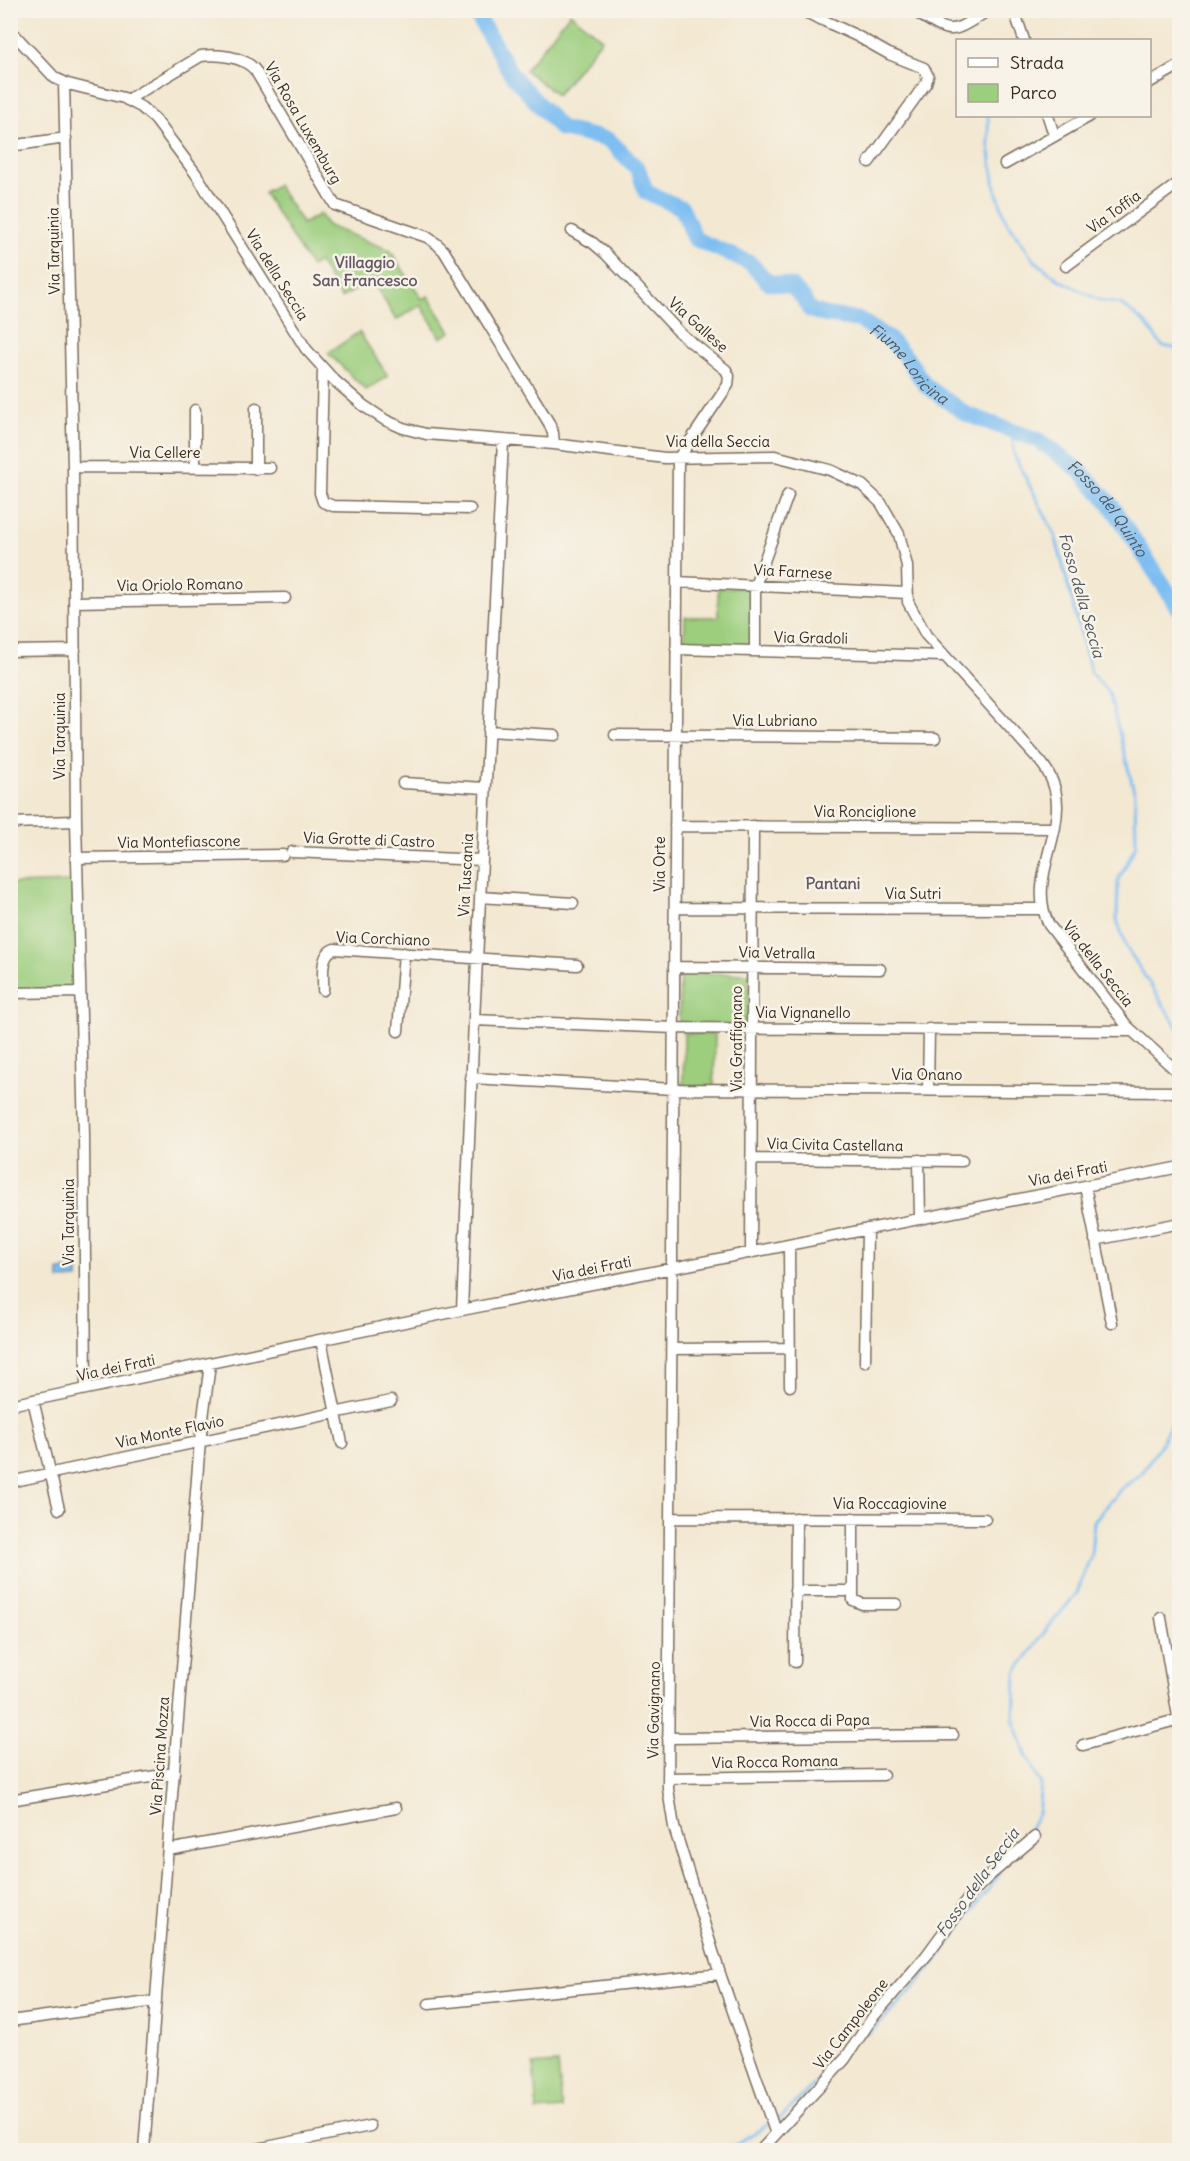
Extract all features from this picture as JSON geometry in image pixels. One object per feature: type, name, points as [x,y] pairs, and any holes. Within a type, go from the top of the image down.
[{"type":"street","points":[[801,10],[889,54],[921,66],[927,72],[926,83],[869,162]]},
{"type":"street","points":[[912,10],[950,31],[960,28],[989,10]]},
{"type":"street","points":[[1014,10],[1024,39]]},
{"type":"street","name":"Via della Seccia","points":[[10,30],[48,72],[64,83],[127,100],[152,117],[176,145],[212,199],[306,349],[323,369],[364,406],[385,420],[402,428],[426,434],[503,442],[554,444],[678,459],[775,456],[830,470],[853,480],[866,489],[878,500],[897,529],[907,566],[907,593],[910,605],[922,629],[1050,774],[1055,784],[1057,795],[1054,828],[1043,880],[1043,909],[1052,930],[1132,1031],[1179,1074]]},
{"type":"street","name":"Via Rosa Luxemburg","points":[[127,100],[201,56],[217,56],[249,63],[335,205],[423,236],[442,248],[550,425],[554,444]]},
{"type":"street","points":[[1151,81],[1179,65]]},
{"type":"street","name":"Via Tarquinia","points":[[64,83],[73,467],[75,821],[84,1135],[86,1389]]},
{"type":"street","points":[[1048,117],[1054,135]]},
{"type":"street","points":[[1005,164],[1088,117]]},
{"type":"street","points":[[10,146],[66,138]]},
{"type":"street","name":"Via Toffia","points":[[1066,266],[1179,182]]},
{"type":"street","name":"Via Gallese","points":[[572,231],[601,250],[681,334],[728,372],[728,385],[678,459]]},
{"type":"street","points":[[323,369],[320,493],[323,502],[333,506],[470,509]]},
{"type":"street","points":[[256,408],[256,469]]},
{"type":"street","points":[[195,410],[195,468]]},
{"type":"street","name":"Via Tuscania","points":[[462,1310],[471,1078],[503,442]]},
{"type":"street","name":"Via Orte","points":[[672,1268],[678,459]]},
{"type":"street","name":"Via Cellere","points":[[73,467],[270,468]]},
{"type":"street","points":[[755,651],[755,586],[788,495]]},
{"type":"street","name":"Via Farnese","points":[[677,582],[907,593]]},
{"type":"street","name":"Via Oriolo Romano","points":[[74,602],[285,598]]},
{"type":"street","name":"Via Gradoli","points":[[676,649],[944,656]]},
{"type":"street","points":[[10,651],[75,650]]},
{"type":"street","points":[[488,731],[555,735]]},
{"type":"street","name":"Via Lubriano","points":[[615,735],[935,738]]},
{"type":"street","points":[[403,783],[485,788]]},
{"type":"street","points":[[10,823],[75,821]]},
{"type":"street","name":"Via Ronciglione","points":[[675,826],[1054,828]]},
{"type":"street","name":"Via Graffignano","points":[[751,1253],[753,826]]},
{"type":"street","name":"Via Grotte di Castro","points":[[287,854],[482,860]]},
{"type":"street","name":"Via Montefiascone","points":[[76,858],[287,854]]},
{"type":"street","points":[[480,897],[573,903]]},
{"type":"street","name":"Via Sutri","points":[[675,908],[1043,909]]},
{"type":"street","name":"Via Corchiano","points":[[323,990],[324,959],[330,951],[336,949],[577,964]]},
{"type":"street","points":[[398,1031],[404,953]]},
{"type":"street","name":"Via Vetralla","points":[[674,967],[880,969]]},
{"type":"street","points":[[10,993],[79,992]]},
{"type":"street","name":"Via Vignanello","points":[[474,1020],[674,1028],[1132,1031]]},
{"type":"street","points":[[928,1090],[929,1029]]},
{"type":"street","name":"Via Onano","points":[[471,1078],[674,1089],[1179,1092]]},
{"type":"street","name":"Via Civita Castellana","points":[[751,1159],[962,1161]]},
{"type":"street","name":"Via Civita Castellana","points":[[919,1160],[920,1219]]},
{"type":"street","name":"Via dei Frati","points":[[10,1406],[462,1310],[1179,1167]]},
{"type":"street","points":[[1084,1186],[1112,1323]]},
{"type":"street","points":[[1095,1240],[1179,1223]]},
{"type":"street","points":[[865,1362],[867,1229]]},
{"type":"street","points":[[789,1245],[790,1386]]},
{"type":"street","name":"Via Gavignano","points":[[672,1268],[669,1806],[720,1974],[776,2134]]},
{"type":"street","points":[[321,1340],[342,1443]]},
{"type":"street","points":[[672,1350],[790,1348]]},
{"type":"street","name":"Via Piscina Mozza","points":[[144,2151],[200,1441],[210,1364]]},
{"type":"street","points":[[33,1400],[59,1509]]},
{"type":"street","name":"Via Monte Flavio","points":[[10,1482],[391,1401]]},
{"type":"street","name":"Via Roccagiovine","points":[[671,1518],[985,1519]]},
{"type":"street","points":[[795,1662],[796,1518]]},
{"type":"street","points":[[853,1518],[853,1600],[860,1604],[896,1604]]},
{"type":"street","points":[[795,1591],[846,1591]]},
{"type":"street","points":[[1083,1745],[1179,1722],[1161,1618]]},
{"type":"street","name":"Via Rocca di Papa","points":[[668,1738],[953,1735]]},
{"type":"street","points":[[10,1800],[174,1773]]},
{"type":"street","name":"Via Rocca Romana","points":[[668,1778],[883,1776]]},
{"type":"street","points":[[168,1850],[396,1808]]},
{"type":"street","name":"Via Campoleone","points":[[761,2151],[851,2052],[878,2009],[929,1952],[973,1892],[1035,1837]]},
{"type":"street","points":[[429,2004],[720,1974]]},
{"type":"street","points":[[10,2021],[156,2001]]},
{"type":"street","points":[[252,2151],[370,2126]]},
{"type":"green space","points":[[570,13],[602,39],[557,95],[525,70]]},
{"type":"green space","points":[[277,185],[303,224],[320,214],[328,226],[390,250],[422,299],[428,296],[451,332],[441,338],[421,305],[396,320],[372,280],[341,298],[319,262],[311,267],[264,193]]},
{"type":"green space","points":[[359,332],[388,376],[366,390],[328,353]]},
{"type":"green space","points":[[718,588],[754,588],[753,647],[684,647],[685,617],[718,617]]},
{"type":"green space","points":[[75,882],[77,988],[11,990],[10,884]]},
{"type":"green space","points":[[680,973],[749,974],[748,1026],[679,1025]]},
{"type":"green space","points":[[684,1033],[715,1034],[714,1087],[683,1087]]},
{"type":"green space","points":[[558,2063],[562,2109],[537,2111],[533,2065]]},
{"type":"water","points":[[78,1269],[78,1279],[59,1280],[59,1270]]},
{"type":"waterway","name":"Fiume Loricina","points":[[474,10],[512,75],[561,129],[609,140],[638,169],[646,192],[682,208],[695,239],[750,263],[768,282],[791,286],[803,298],[810,310],[860,320],[889,339],[906,357],[926,386],[966,414],[1038,440],[1079,470],[1109,502],[1180,610]]},
{"type":"waterway","points":[[988,117],[989,146],[995,187],[1006,220],[1034,260],[1058,279],[1101,301],[1121,304],[1146,324],[1162,346],[1176,348],[1180,356]]},
{"type":"waterway","name":"Fosso della Seccia","points":[[1012,432],[1014,455],[1055,535],[1091,673],[1109,693],[1135,795],[1136,845],[1118,881],[1117,920],[1126,947],[1180,1031]]},
{"type":"waterway","name":"Fosso della Seccia","points":[[1023,1841],[1038,1814],[1041,1784],[1026,1755],[1014,1721],[1016,1672],[1046,1630],[1077,1593],[1091,1555],[1094,1521],[1120,1490],[1141,1474],[1158,1449],[1172,1421],[1180,1412]]},
{"type":"waterway","name":"Fosso della Seccia","points":[[867,2034],[905,1998],[922,1978],[1000,1873]]},
{"type":"waterway","name":"Fosso della Seccia","points":[[726,2150],[784,2115],[819,2079]]},
{"type":"district","name":"Villaggio San Francesco","points":[[365,271]]},
{"type":"district","name":"Pantani","points":[[833,883]]},
{"type":"water label","name":"Fosso del Quinto","points":[[1105,510]]}]
